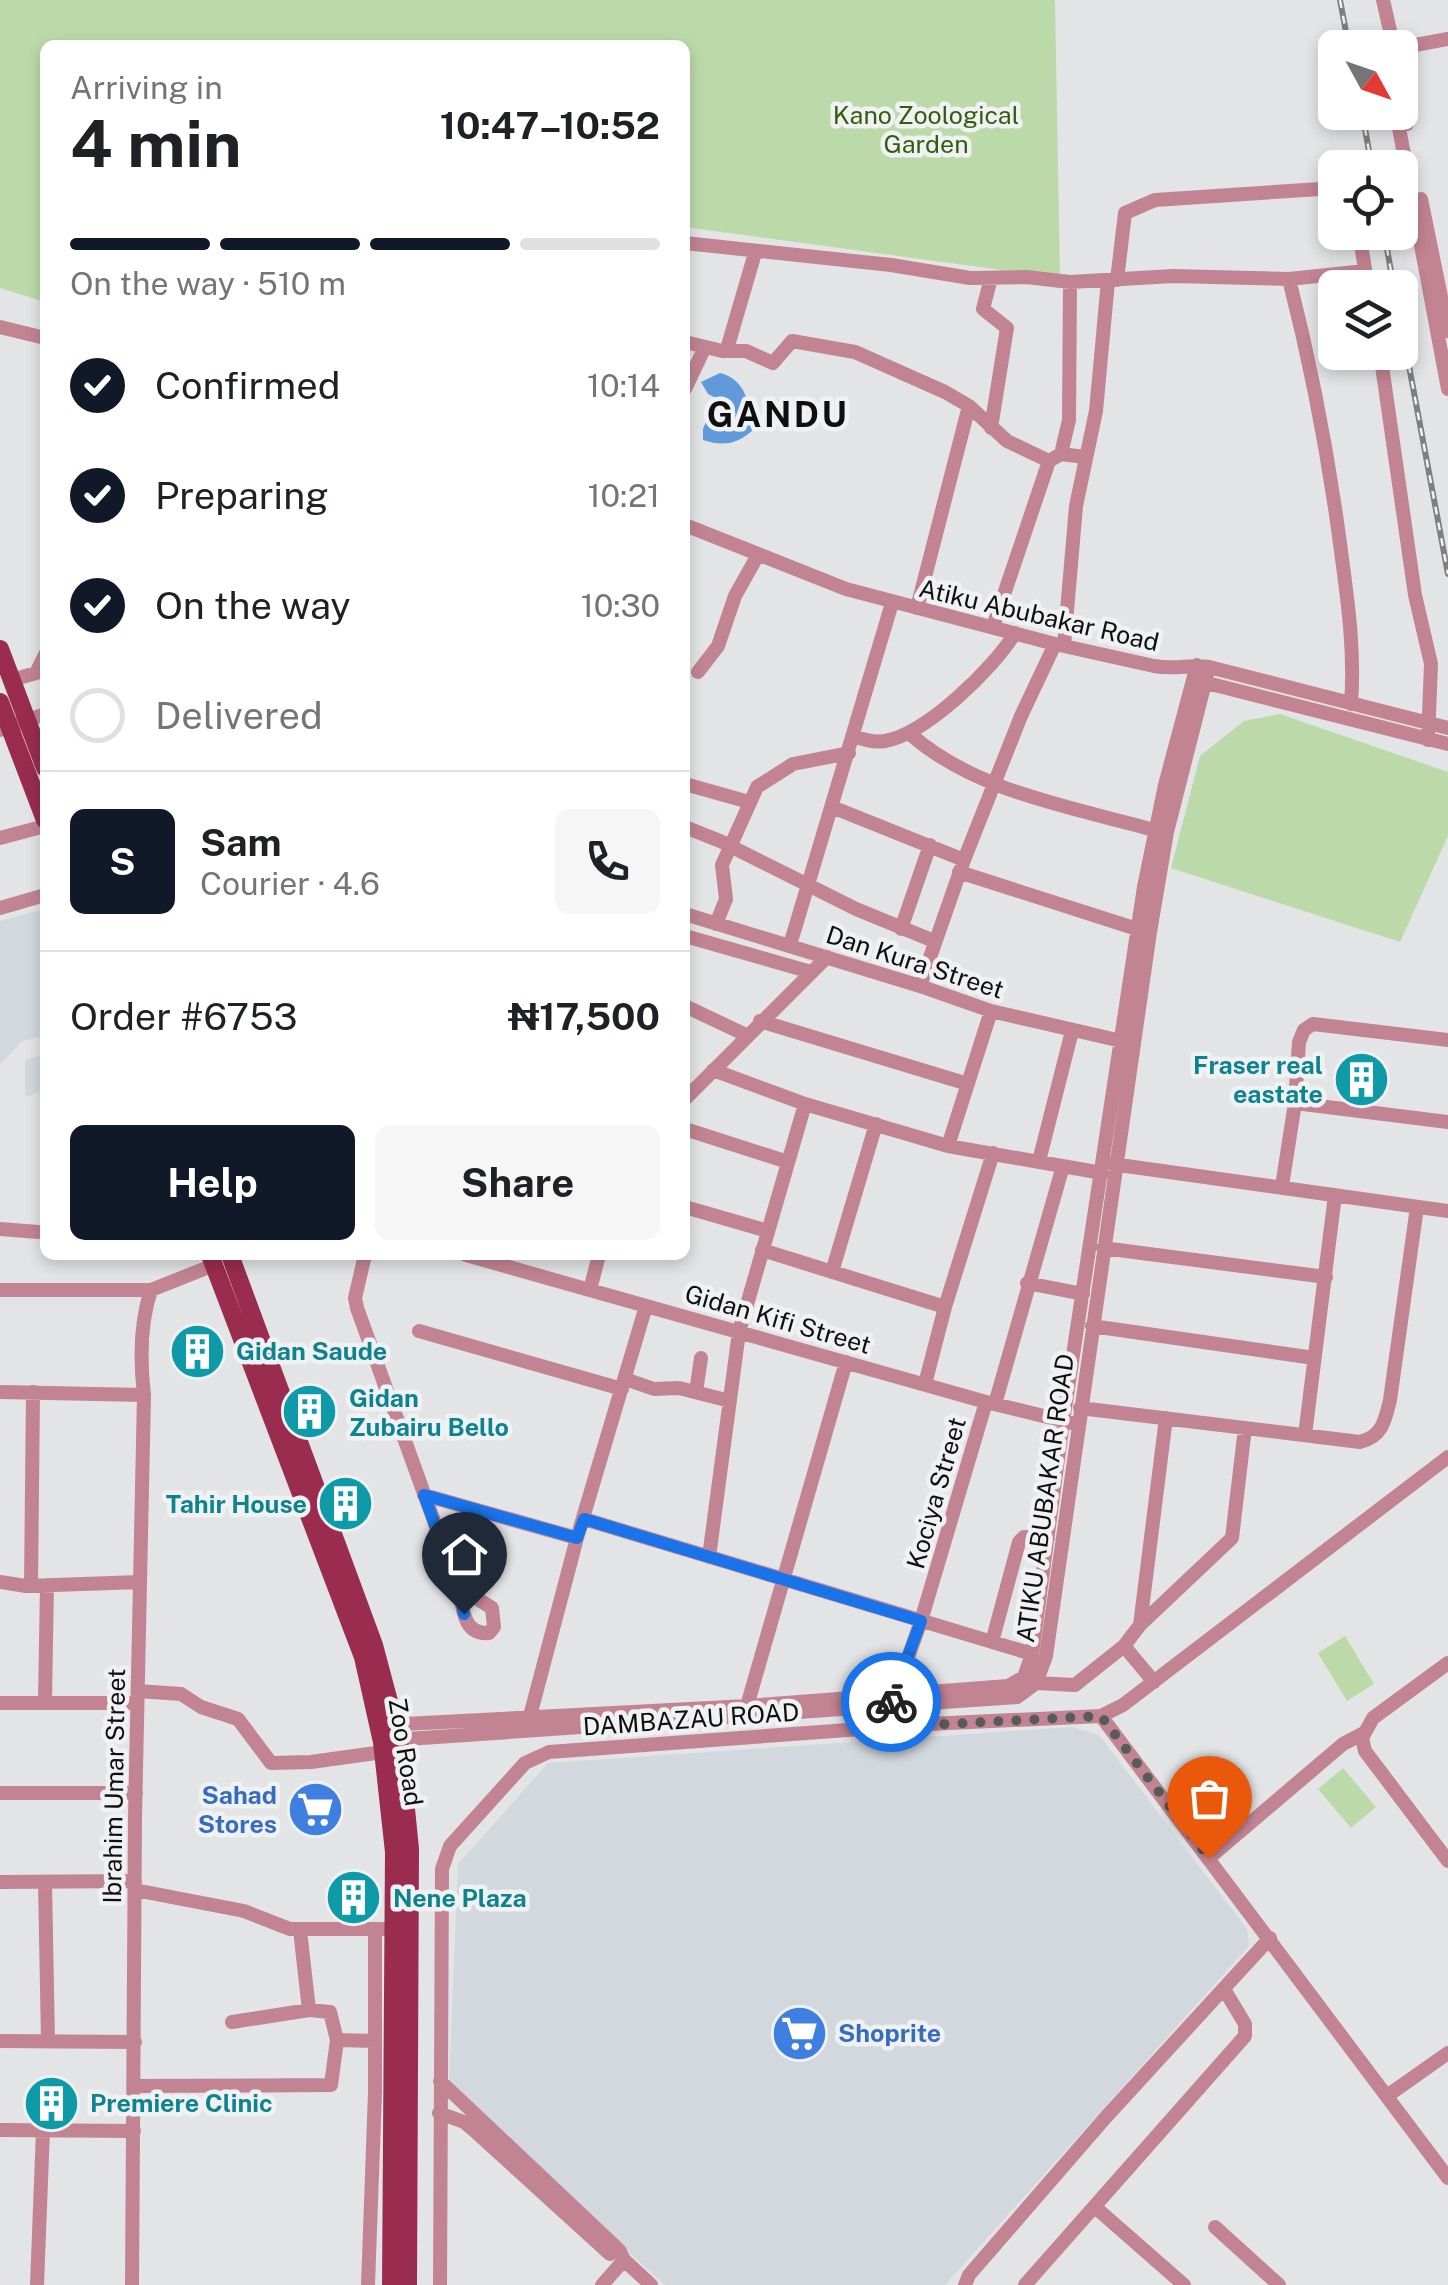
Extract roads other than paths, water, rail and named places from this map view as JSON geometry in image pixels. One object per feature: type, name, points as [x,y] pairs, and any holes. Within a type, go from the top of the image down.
[{"type":"main road","points":[[0,649],[12,680],[40,804]]},
{"type":"main road","points":[[0,702],[20,722],[40,759]]},
{"type":"main road","name":"Zoo Road","points":[[219,1260],[374,1645],[410,1849],[408,2285]]},
{"type":"main road","name":"Zoo Road","points":[[388,1737],[394,1852],[384,1929],[384,2092],[392,2213],[391,2285]]},
{"type":"street","points":[[1374,0],[1380,30]]},
{"type":"street","points":[[1383,0],[1391,30]]},
{"type":"street","points":[[1418,44],[1448,39]]},
{"type":"street","points":[[1399,130],[1448,389]]},
{"type":"street","points":[[1409,130],[1448,331]]},
{"type":"street","points":[[920,986],[994,785],[1059,645],[1076,506],[1092,440],[1124,213],[1155,200],[1318,189]]},
{"type":"street","points":[[690,244],[991,278],[1070,282],[1173,276],[1288,279],[1318,276]]},
{"type":"street","points":[[694,374],[725,350],[755,253]]},
{"type":"street","points":[[991,278],[983,309],[1007,328],[991,428]]},
{"type":"street","points":[[1288,279],[1310,361],[1332,479],[1354,648],[1351,704]]},
{"type":"street","points":[[993,628],[1069,420],[1070,282]]},
{"type":"street","points":[[0,327],[40,337]]},
{"type":"street","points":[[690,343],[746,351],[772,363],[792,341],[826,345],[876,360],[969,406],[1007,441],[1055,458],[1085,457]]},
{"type":"street","points":[[690,381],[705,347]]},
{"type":"street","points":[[1383,370],[1415,595],[1430,664],[1430,732]]},
{"type":"street","points":[[917,608],[969,406]]},
{"type":"street","name":"Atiku Abubakar Road","points":[[690,527],[821,581],[892,603],[1059,645],[1351,704],[1430,732],[1448,728]]},
{"type":"street","points":[[698,672],[718,646],[734,596],[758,555]]},
{"type":"street","points":[[790,946],[892,603]]},
{"type":"street","points":[[854,736],[884,742],[909,733],[982,674],[1015,633]]},
{"type":"street","points":[[12,680],[36,672],[40,664]]},
{"type":"street","points":[[1127,1042],[1137,929],[1154,830],[1201,674],[1430,732],[1448,744]]},
{"type":"street","name":"ATIKU ABUBAKAR ROAD","points":[[1036,1683],[1046,1656],[1074,1418],[1103,1248],[1108,1167],[1127,1042],[1201,674]]},
{"type":"street","points":[[909,733],[994,785],[1154,830]]},
{"type":"street","points":[[716,924],[726,898],[721,868],[761,783],[793,764],[850,754]]},
{"type":"street","points":[[690,785],[750,802]]},
{"type":"street","points":[[832,806],[930,845],[962,866],[1137,929]]},
{"type":"street","points":[[0,838],[40,826]]},
{"type":"street","points":[[690,829],[934,941]]},
{"type":"street","points":[[902,928],[930,845]]},
{"type":"street","points":[[0,908],[40,896]]},
{"type":"street","name":"Dan Kura Street","points":[[690,919],[827,957],[991,1011],[1127,1042]]},
{"type":"street","points":[[690,937],[811,972]]},
{"type":"street","points":[[690,1093],[827,957]]},
{"type":"street","points":[[690,1008],[746,1035]]},
{"type":"street","points":[[948,1146],[991,1011]]},
{"type":"street","points":[[760,1022],[968,1084]]},
{"type":"street","points":[[1282,1186],[1299,1042],[1304,1030],[1313,1024],[1448,1040]]},
{"type":"street","points":[[1039,1161],[1072,1030]]},
{"type":"street","points":[[713,1070],[805,1104],[948,1146],[1063,1166],[1108,1167],[1282,1186],[1448,1212]]},
{"type":"street","points":[[1294,1102],[1448,1122]]},
{"type":"street","points":[[709,1557],[740,1332],[805,1104]]},
{"type":"street","points":[[832,1272],[876,1124]]},
{"type":"street","points":[[690,1131],[788,1162]]},
{"type":"street","points":[[925,1384],[993,1153]]},
{"type":"street","name":"Kociya Street","points":[[870,1728],[896,1693],[921,1621],[1063,1166]]},
{"type":"street","points":[[0,1703],[181,1694],[200,1708],[238,1719],[271,1763],[311,1762],[388,1737],[530,1716],[747,1706],[1008,1686],[1024,1676],[1032,1654],[1048,1538],[1074,1418],[1083,1294],[1108,1167]]},
{"type":"street","points":[[1305,1435],[1335,1194]]},
{"type":"street","points":[[690,1208],[768,1231]]},
{"type":"street","name":"Gidan Kifi Street","points":[[518,1262],[590,1290],[990,1403],[1074,1418],[1166,1418],[1365,1442],[1384,1425],[1417,1208]]},
{"type":"street","points":[[0,1229],[38,1232]]},
{"type":"street","points":[[1103,1248],[1326,1277]]},
{"type":"street","points":[[762,1250],[945,1307]]},
{"type":"street","points":[[0,1290],[151,1290],[214,1260]]},
{"type":"street","points":[[364,1260],[355,1298],[357,1308],[460,1593]]},
{"type":"street","points":[[590,1290],[598,1260]]},
{"type":"street","points":[[1027,1282],[1083,1294]]},
{"type":"street","name":"Ibrahim Umar Street","points":[[132,2285],[144,1395],[141,1368],[145,1306],[151,1290]]},
{"type":"street","points":[[530,1716],[577,1538],[646,1306]]},
{"type":"street","points":[[1092,1326],[1314,1358]]},
{"type":"street","points":[[419,1330],[623,1384],[672,1387],[730,1401]]},
{"type":"street","points":[[696,1392],[701,1358]]},
{"type":"street","points":[[747,1706],[846,1362]]},
{"type":"street","points":[[0,1392],[144,1395]]},
{"type":"street","points":[[31,1586],[33,1392]]},
{"type":"street","points":[[1140,1625],[1166,1418]]},
{"type":"street","points":[[388,1737],[887,1709],[1017,1698],[1036,1683],[1075,1684],[1124,1646],[1140,1625],[1232,1538],[1245,1428]]},
{"type":"street","name":"DAMBAZAU ROAD","points":[[440,2285],[442,1869],[450,1846],[525,1763],[549,1752],[870,1728],[1101,1716],[1154,1682],[1448,1457]]},
{"type":"street","points":[[424,1495],[577,1538]]},
{"type":"street","points":[[584,1519],[1032,1654]]},
{"type":"street","points":[[992,1642],[1019,1542],[1024,1537],[1048,1538]]},
{"type":"street","points":[[0,1582],[31,1586],[140,1582]]},
{"type":"street","points":[[45,1701],[47,1585]]},
{"type":"street","points":[[1124,1646],[1154,1682]]},
{"type":"street","points":[[1209,1858],[1344,1744],[1364,1733],[1373,1718],[1448,1663]]},
{"type":"street","points":[[1101,1716],[1448,2178]]},
{"type":"street","points":[[620,1747],[621,1726]]},
{"type":"street","points":[[1364,1733],[1366,1751],[1448,1860]]},
{"type":"street","points":[[0,1793],[136,1793]]},
{"type":"street","points":[[0,1882],[135,1886],[244,1911],[278,1926],[300,1930],[384,1929],[375,2041],[384,2092],[370,2214],[368,2285]]},
{"type":"street","points":[[45,1882],[48,2041]]},
{"type":"street","points":[[300,1930],[309,2010]]},
{"type":"street","points":[[965,2285],[970,2274],[1082,2146],[1270,1938]]},
{"type":"street","points":[[1024,2285],[1244,2036],[1245,2024],[1224,1988]]},
{"type":"street","points":[[134,2086],[328,2086],[333,2082],[337,2040],[330,2012],[309,2010],[232,2022]]},
{"type":"street","points":[[337,2040],[375,2041]]},
{"type":"street","points":[[0,2041],[135,2042]]},
{"type":"street","points":[[1387,2096],[1448,2053]]},
{"type":"street","points":[[440,2081],[652,2285]]},
{"type":"street","points":[[439,2114],[464,2122],[612,2256],[624,2260]]},
{"type":"street","points":[[0,2130],[134,2130]]},
{"type":"street","points":[[37,2285],[43,2130]]},
{"type":"street","points":[[1095,2208],[1184,2285]]},
{"type":"street","points":[[370,2214],[392,2213]]},
{"type":"street","points":[[1216,2227],[1279,2285]]},
{"type":"street","points":[[602,2285],[624,2260]]},
{"type":"water","points":[[720,373],[741,387],[754,429],[724,444],[703,440],[703,429],[716,398],[708,394],[701,382]]},
{"type":"railway","points":[[1340,0],[1346,30]]},
{"type":"railway","points":[[1365,130],[1369,150]]},
{"type":"railway","points":[[1387,250],[1391,270]]},
{"type":"railway","points":[[1410,370],[1448,574]]},
{"type":"place","name":"Fraser real eastate","points":[[1362,1079]]},
{"type":"place","name":"Gidan Saude","points":[[197,1351]]},
{"type":"place","name":"Gidan Zubairu Bello","points":[[310,1412]]},
{"type":"place","name":"Tahir House","points":[[346,1504]]},
{"type":"place","name":"Sahad Stores","points":[[316,1809]]},
{"type":"place","name":"Nene Plaza","points":[[354,1898]]},
{"type":"place","name":"Shoprite","points":[[799,2033]]},
{"type":"place","name":"Premiere Clinic","points":[[51,2103]]},
{"type":"district","name":"GANDU","points":[[778,414]]},
{"type":"park label","name":"Kano Zoological Garden","points":[[926,130]]}]
